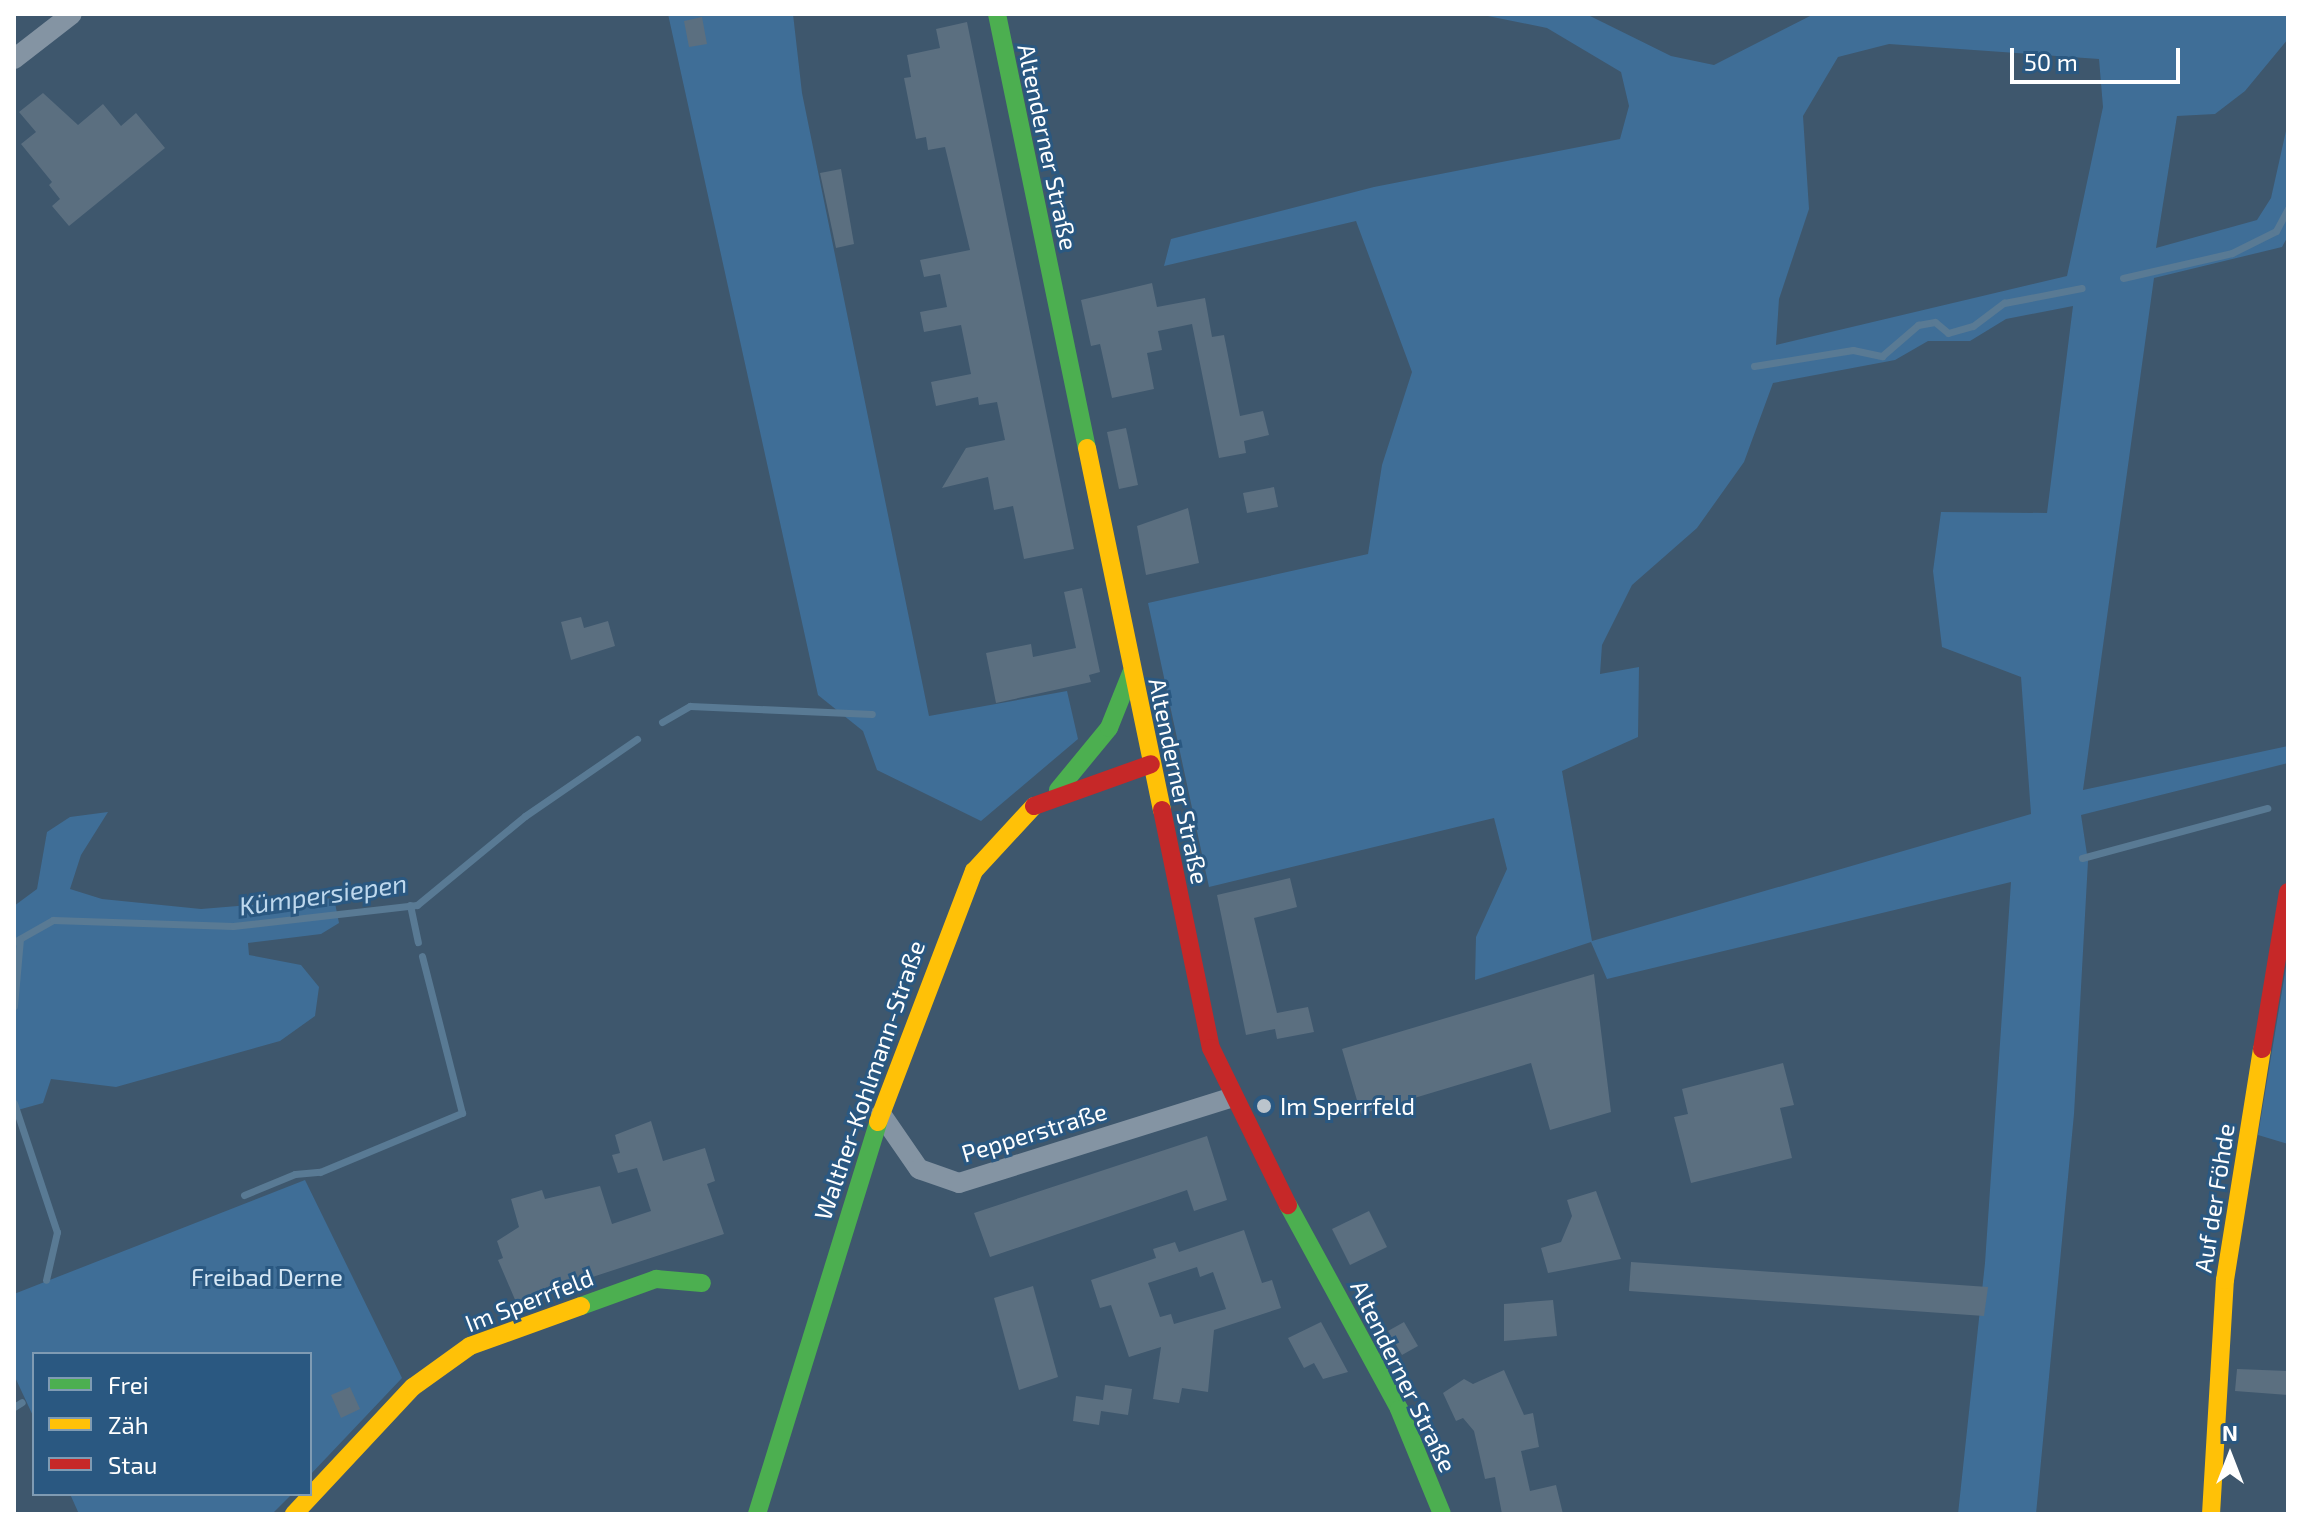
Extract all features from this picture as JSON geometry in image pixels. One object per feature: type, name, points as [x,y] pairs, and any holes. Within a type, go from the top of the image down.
[{"type":"street","points":[[14,59],[72,14]]},
{"type":"street","name":"Altenderner Straße","points":[[997,14],[1205,1026],[1230,1098],[1399,1409],[1442,1514]]},
{"type":"street","points":[[1056,792],[1109,728],[1131,673]]},
{"type":"street","name":"Walther-Kohlmann-Straße","points":[[757,1514],[881,1114],[974,871],[1008,827],[1056,792],[1151,764]]},
{"type":"street","name":"Auf der Föhde","points":[[2211,1514],[2225,1280],[2288,892]]},
{"type":"street","name":"Pepperstraße","points":[[881,1114],[919,1169],[959,1183],[1230,1098]]},
{"type":"street","name":"Im Sperrfeld","points":[[312,1495],[413,1387],[470,1346],[656,1279],[702,1283]]},
{"type":"street","name":"Im Sperrfeld","points":[[294,1514],[311,1496]]},
{"type":"green space","points":[[668,14],[793,14],[802,93],[929,716],[1067,691],[1078,739],[981,821],[877,770],[863,731],[818,695]]},
{"type":"green space","points":[[1478,14],[1586,14],[1671,56],[1714,65],[1814,14],[2288,14],[2288,39],[2245,91],[2215,114],[2177,116],[2156,248],[2257,220],[2271,198],[2288,122],[2288,236],[2282,247],[2154,278],[2083,790],[2288,746],[2288,763],[2081,815],[2088,861],[2074,1114],[2036,1514],[1958,1514],[1985,1263],[2011,882],[1607,979],[1591,942],[1475,980],[1476,937],[1507,869],[1494,818],[1209,887],[1148,603],[1368,554],[1382,465],[1412,372],[1356,221],[1164,266],[1171,239],[1374,187],[1620,139],[1629,106],[1621,72],[1547,28]],"holes":[[[1889,44],[2099,59],[2103,107],[2067,276],[1776,345],[1779,299],[1809,209],[1803,116],[1838,57]],[[2073,306],[2047,513],[1941,512],[1933,571],[1942,647],[2021,677],[2031,814],[1592,941],[1562,771],[1638,737],[1639,667],[1600,674],[1602,645],[1632,585],[1697,528],[1744,462],[1773,383],[1895,360],[1928,341],[1970,341],[2006,319]]]},
{"type":"green space","points":[[108,812],[81,855],[70,889],[102,899],[201,909],[334,898],[339,923],[321,934],[248,943],[249,955],[301,965],[319,987],[315,1016],[280,1041],[116,1087],[51,1079],[43,1103],[14,1111],[14,906],[37,889],[47,832],[70,817]]},
{"type":"green space","points":[[2288,955],[2288,1144],[2258,1135]]},
{"type":"green space","name":"Freibad Derne","points":[[305,1180],[402,1378],[312,1473],[312,1352],[32,1352],[32,1414],[14,1375],[14,1294]]},
{"type":"green space","points":[[71,1496],[290,1496],[272,1514],[79,1514]]},
{"type":"building","points":[[702,17],[707,44],[689,47],[684,21]]},
{"type":"building","points":[[967,22],[1074,549],[1024,559],[1013,506],[994,510],[988,477],[942,488],[966,448],[1005,440],[997,402],[979,405],[978,397],[936,406],[931,382],[971,374],[961,325],[924,332],[920,312],[947,307],[940,274],[924,277],[920,260],[970,250],[945,147],[928,150],[926,137],[916,139],[904,78],[911,77],[907,55],[940,48],[936,29]]},
{"type":"building","points":[[43,93],[78,125],[103,104],[121,126],[136,113],[165,148],[69,226],[52,206],[60,199],[49,185],[52,182],[21,144],[36,132],[19,112]]},
{"type":"building","points":[[841,169],[854,244],[836,248],[820,173]]},
{"type":"building","points":[[1152,283],[1157,307],[1205,298],[1212,337],[1224,335],[1240,416],[1263,411],[1269,435],[1244,441],[1246,453],[1219,458],[1192,324],[1158,331],[1162,350],[1147,353],[1154,389],[1112,398],[1100,344],[1091,346],[1081,300]]},
{"type":"building","points":[[1126,428],[1138,485],[1119,489],[1107,432]]},
{"type":"building","points":[[1274,487],[1278,507],[1247,513],[1243,493]]},
{"type":"building","points":[[1188,508],[1199,563],[1146,575],[1137,526]]},
{"type":"building","points":[[1082,588],[1100,672],[1089,675],[1091,682],[996,703],[986,653],[1031,644],[1033,657],[1076,648],[1064,592]]},
{"type":"building","points":[[581,617],[584,628],[608,621],[615,646],[571,660],[561,622]]},
{"type":"building","points":[[1290,878],[1297,907],[1254,918],[1277,1013],[1308,1007],[1314,1032],[1277,1039],[1275,1029],[1246,1035],[1217,895]]},
{"type":"building","points":[[1594,974],[1611,1112],[1550,1130],[1531,1063],[1361,1114],[1342,1049]]},
{"type":"building","points":[[1783,1063],[1794,1105],[1780,1108],[1792,1158],[1691,1183],[1674,1117],[1688,1114],[1682,1089]]},
{"type":"building","points":[[651,1121],[663,1161],[705,1148],[715,1181],[707,1184],[724,1234],[516,1302],[498,1260],[503,1258],[497,1241],[519,1227],[511,1199],[542,1190],[545,1199],[600,1186],[612,1224],[651,1211],[637,1168],[618,1173],[612,1155],[620,1153],[615,1135]]},
{"type":"building","points":[[1207,1136],[1227,1200],[1194,1211],[1187,1190],[990,1257],[974,1213]]},
{"type":"building","points":[[1596,1191],[1621,1259],[1548,1273],[1541,1248],[1561,1242],[1572,1216],[1567,1200]]},
{"type":"building","points":[[1369,1211],[1387,1247],[1350,1265],[1332,1229]]},
{"type":"building","points":[[1244,1230],[1262,1283],[1272,1280],[1281,1308],[1214,1330],[1208,1392],[1182,1388],[1179,1403],[1153,1399],[1161,1347],[1129,1357],[1111,1305],[1100,1308],[1091,1280],[1156,1258],[1153,1249],[1175,1242],[1179,1252]],"holes":[[[1197,1267],[1200,1277],[1213,1272],[1226,1309],[1174,1324],[1171,1314],[1160,1317],[1148,1283]]]},
{"type":"building","points":[[1631,1262],[1988,1287],[1984,1316],[1629,1291]]},
{"type":"building","points":[[1033,1286],[1058,1377],[1019,1390],[994,1298]]},
{"type":"building","points":[[1553,1300],[1557,1336],[1504,1341],[1504,1304]]},
{"type":"building","points":[[1321,1322],[1348,1372],[1323,1379],[1314,1363],[1304,1368],[1288,1338]]},
{"type":"building","points":[[1404,1322],[1418,1346],[1402,1355],[1388,1331]]},
{"type":"building","points":[[2237,1369],[2288,1371],[2288,1395],[2235,1391]]},
{"type":"building","points":[[1504,1370],[1524,1415],[1533,1413],[1539,1447],[1521,1451],[1530,1491],[1556,1485],[1563,1514],[1502,1514],[1495,1477],[1485,1479],[1474,1431],[1463,1418],[1456,1421],[1443,1393],[1464,1379],[1473,1384]]},
{"type":"building","points":[[1105,1385],[1132,1389],[1128,1415],[1101,1411],[1099,1425],[1073,1421],[1076,1396],[1103,1400]]},
{"type":"building","points":[[350,1387],[360,1409],[341,1418],[331,1395]]},
{"type":"waterway","name":"Kümpersiepen","points":[[2123,278],[2232,253],[2276,231],[2288,208]]},
{"type":"waterway","name":"Kümpersiepen","points":[[1754,366],[1853,350],[1882,356],[1918,325],[1935,322],[1948,333],[1973,326],[2004,303],[2082,288]]},
{"type":"waterway","name":"Kümpersiepen","points":[[662,722],[690,706],[872,714]]},
{"type":"waterway","name":"Kümpersiepen","points":[[14,942],[53,920],[233,926],[417,905],[525,816],[637,739]]},
{"type":"waterway","points":[[2082,858],[2267,808]]},
{"type":"waterway","points":[[410,905],[418,942]]},
{"type":"waterway","points":[[14,1006],[20,939]]},
{"type":"waterway","points":[[244,1195],[295,1174],[320,1172],[462,1113],[422,956]]},
{"type":"waterway","points":[[14,1103],[57,1232],[46,1280]]},
{"type":"waterway","points":[[14,1407],[22,1402]]},
{"type":"traffic: fast","points":[[997,14],[1087,448]]},
{"type":"traffic: fast","points":[[1058,790],[1109,728],[1131,673]]},
{"type":"traffic: fast","points":[[757,1514],[878,1122]]},
{"type":"traffic: fast","points":[[1288,1205],[1399,1409],[1442,1514]]},
{"type":"traffic: fast","points":[[581,1306],[656,1279],[702,1283]]},
{"type":"traffic: slow","points":[[1087,448],[1162,810]]},
{"type":"traffic: slow","points":[[878,1122],[974,871],[1034,806]]},
{"type":"traffic: slow","points":[[2211,1514],[2225,1280],[2262,1049]]},
{"type":"traffic: slow","points":[[312,1495],[413,1387],[470,1346],[581,1306]]},
{"type":"traffic: slow","points":[[294,1514],[311,1496]]},
{"type":"traffic: jam","points":[[1034,806],[1151,764]]},
{"type":"traffic: jam","points":[[1162,810],[1211,1048],[1288,1205]]},
{"type":"traffic: jam","points":[[2262,1049],[2288,892]]},
{"type":"place","name":"Im Sperrfeld","points":[[1264,1106]]}]
